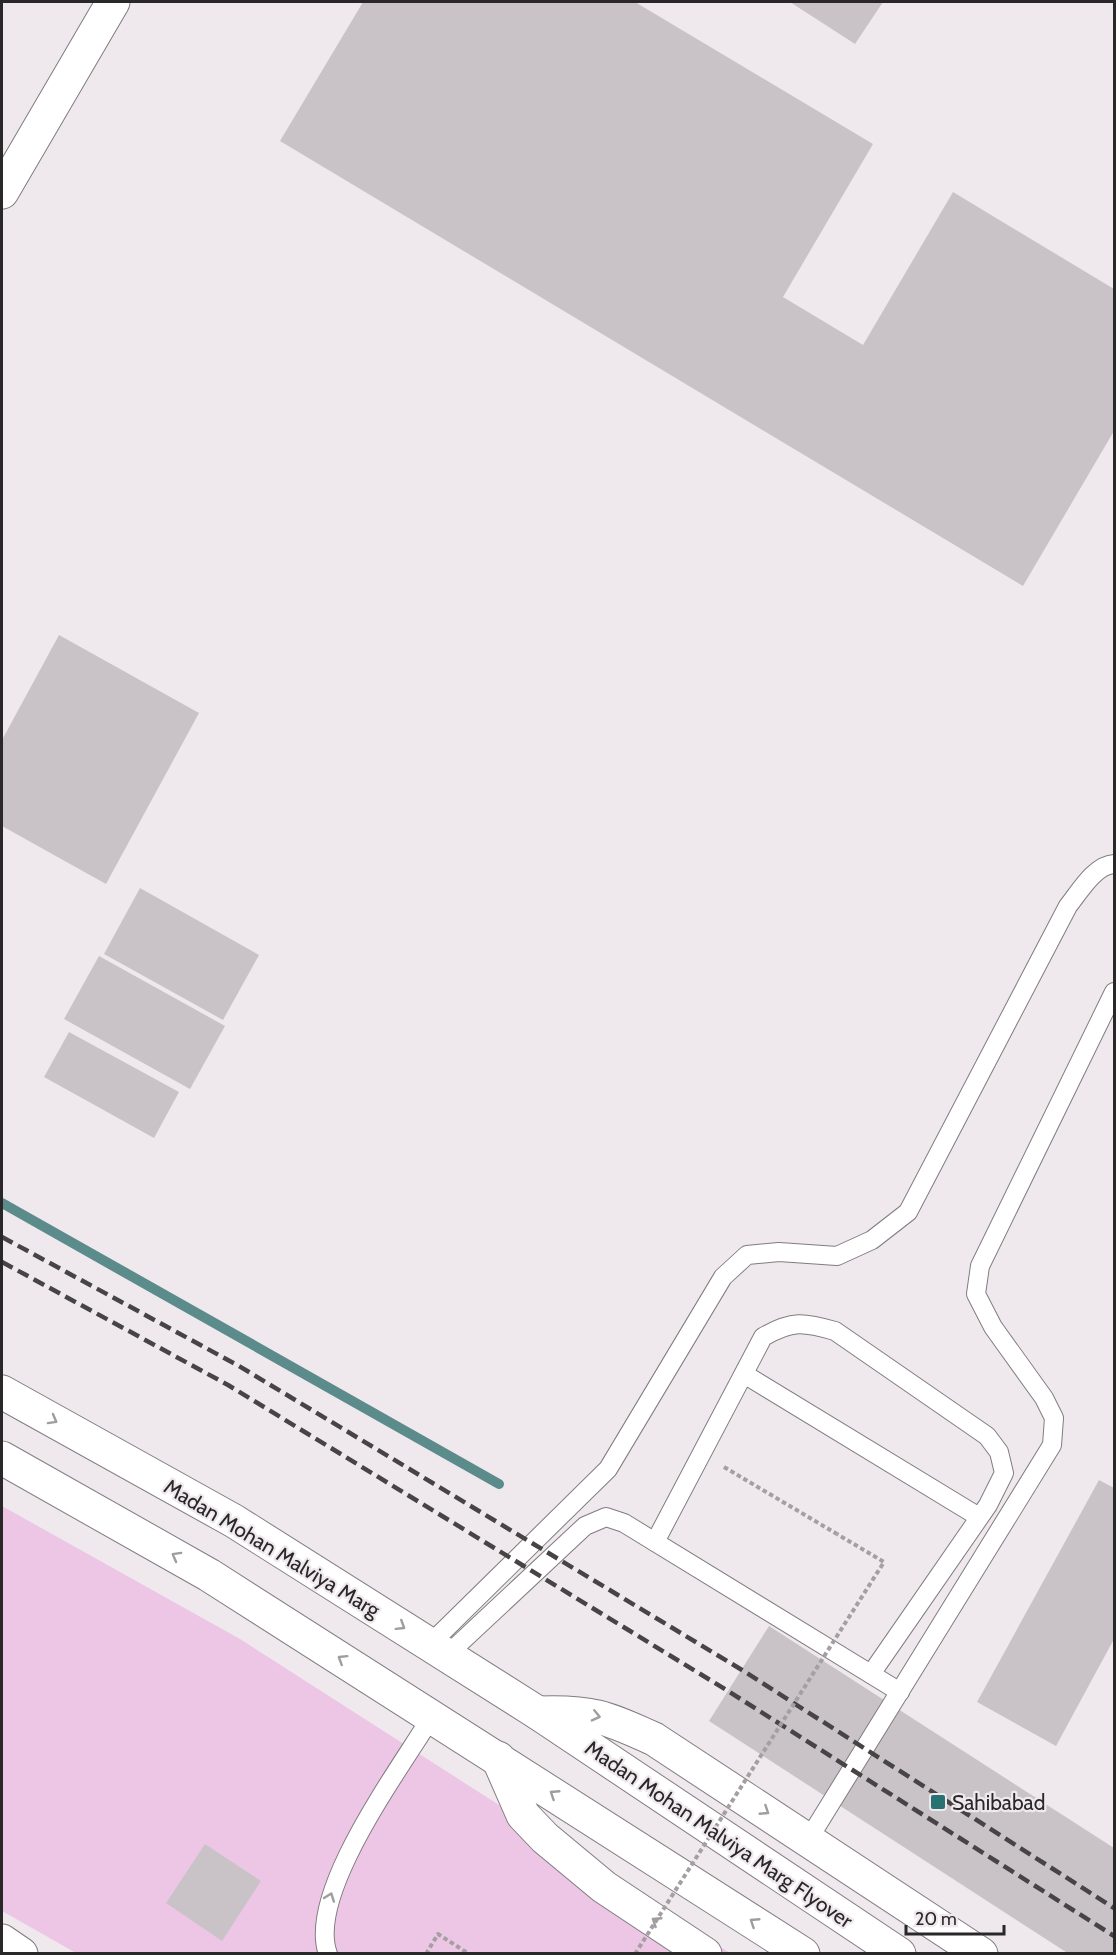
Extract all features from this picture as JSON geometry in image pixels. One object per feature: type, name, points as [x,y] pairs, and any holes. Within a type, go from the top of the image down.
[{"type":"main road","points":[[2,192],[112,2]]},
{"type":"main road","name":"Madan Mohan Malviya Marg","points":[[2,1392],[234,1521],[538,1713]]},
{"type":"main road","points":[[2,1458],[209,1575],[803,1953]]},
{"type":"main road","points":[[538,1713],[578,1712],[610,1719],[645,1735],[981,1953]]},
{"type":"main road","name":"Madan Mohan Malviya Marg Flyover","points":[[538,1713],[899,1953]]},
{"type":"main road","points":[[498,1758],[523,1815],[545,1838],[604,1887],[705,1953]]},
{"type":"main road","points":[[2,1941],[21,1953]]},
{"type":"lane","points":[[438,1649],[608,1469],[723,1277],[747,1256],[779,1252],[837,1256],[872,1240],[908,1212],[1068,906],[1089,880],[1108,864],[1114,864]]},
{"type":"lane","points":[[808,1840],[1052,1445],[1054,1418],[1044,1398],[993,1327],[976,1294],[980,1266],[1114,992]]},
{"type":"lane","points":[[655,1542],[763,1337],[783,1325],[807,1323],[835,1331],[987,1436],[999,1452],[1004,1473],[979,1517],[871,1674]]},
{"type":"lane","points":[[744,1374],[979,1517]]},
{"type":"lane","points":[[438,1649],[585,1526],[606,1517],[624,1523],[900,1692]]},
{"type":"lane","points":[[328,1953],[323,1940],[326,1907],[342,1864],[432,1716]]},
{"type":"path","points":[[634,1953],[884,1562],[749,1482]]},
{"type":"path","points":[[426,1953],[438,1934],[469,1953]]},
{"type":"shaded area","points":[[2,1506],[240,1639],[730,1953],[76,1953],[2,1911]]},
{"type":"building","points":[[363,2],[635,2],[873,144],[783,297],[863,345],[953,192],[1114,289],[1114,431],[1023,586],[280,141]]},
{"type":"building","points":[[790,2],[883,2],[855,44]]},
{"type":"building","points":[[59,635],[199,713],[106,884],[2,826],[2,740]]},
{"type":"building","points":[[140,888],[259,955],[223,1020],[104,954]]},
{"type":"building","points":[[99,956],[225,1026],[190,1089],[64,1019]]},
{"type":"building","points":[[69,1032],[179,1092],[154,1138],[44,1077]]},
{"type":"building","points":[[1099,1480],[1114,1488],[1114,1639],[1056,1746],[977,1702]]},
{"type":"building","name":"Sahibabad","points":[[769,1626],[1114,1848],[1114,1954],[1069,1954],[709,1721]]},
{"type":"building","points":[[205,1844],[261,1881],[222,1941],[166,1903]]},
{"type":"waterway","points":[[2,1203],[499,1484]]},
{"type":"railway","points":[[2,1237],[239,1366],[742,1670],[1114,1908]]},
{"type":"railway","points":[[2,1262],[228,1385],[728,1691],[1114,1936]]},
{"type":"place","name":"Sahibabad","points":[[938,1802]]}]
